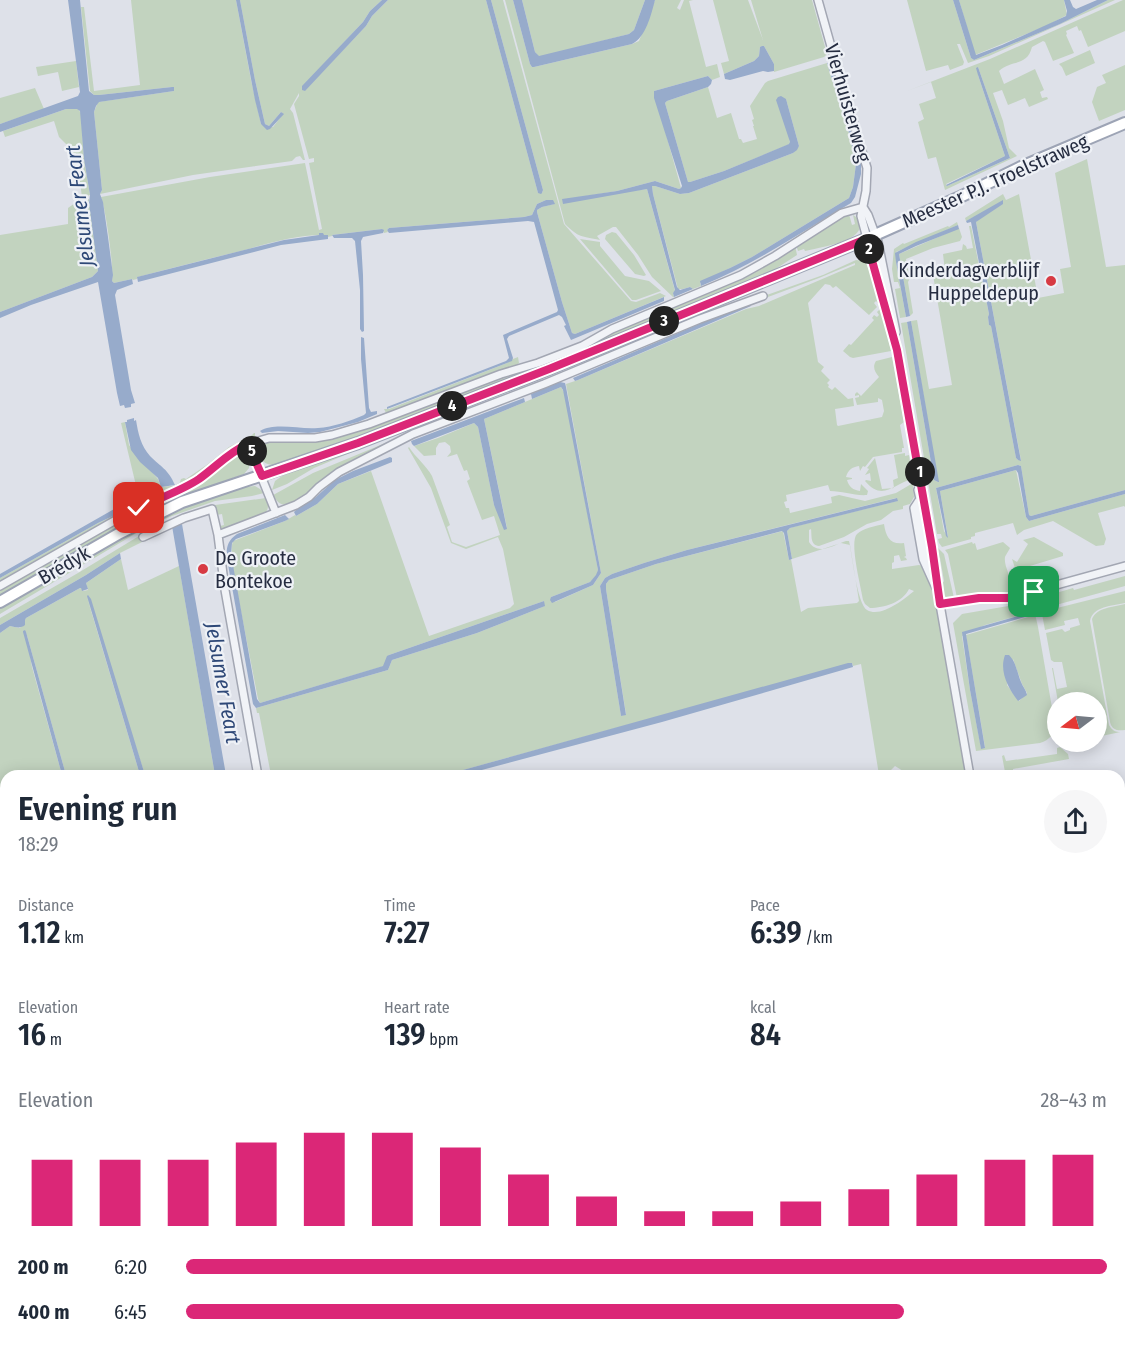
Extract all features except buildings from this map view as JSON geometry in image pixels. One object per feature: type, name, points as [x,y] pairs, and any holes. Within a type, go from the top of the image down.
[{"type":"main road","name":"Meester P.J. Troelstraweg","points":[[262,476],[358,443],[549,369],[871,237],[1021,167],[1125,123]]},
{"type":"main road","name":"Brédyk","points":[[0,602],[120,533],[162,512],[202,495],[262,476]]},
{"type":"street","name":"Vierhuisterweg","points":[[818,0],[867,168],[868,177],[863,207]]},
{"type":"street","points":[[276,513],[248,444],[277,437],[307,438],[332,435],[369,424],[501,374],[538,363],[582,346],[612,329],[741,275],[842,213],[863,207],[868,215],[871,237],[897,336],[897,350],[919,467],[969,770]]},
{"type":"street","points":[[218,535],[303,501],[339,472],[413,434],[763,296]]},
{"type":"street","name":"Brédyk","points":[[0,586],[122,517],[191,483],[227,456],[248,444]]},
{"type":"street","points":[[914,449],[914,468],[920,499],[914,508],[923,559],[938,593]]},
{"type":"street","points":[[143,537],[184,518],[212,509],[257,770]]},
{"type":"street","points":[[940,604],[979,598],[1013,597],[1125,566]]},
{"type":"green space","points":[[131,0],[236,0],[261,124],[269,126],[265,124],[240,0],[382,0],[303,86],[304,91],[388,0],[486,0],[538,193],[542,193],[491,0],[503,0],[564,224],[631,301],[636,302],[660,293],[666,296],[575,334],[572,333],[537,212],[542,207],[554,204],[546,200],[537,204],[532,215],[524,217],[389,228],[388,232],[384,233],[382,229],[328,237],[327,235],[316,235],[294,238],[114,283],[101,197],[210,177],[305,163],[319,230],[322,229],[309,163],[314,162],[314,158],[309,159],[294,104],[299,93],[290,109],[305,160],[300,156],[292,161],[193,175],[100,194],[102,190],[94,112],[98,102],[174,91],[172,87],[94,95],[90,91],[81,7],[84,7],[94,91],[140,85]],"holes":[[[281,112],[283,114],[273,127],[269,126]]]},
{"type":"green space","points":[[505,0],[513,0],[530,64],[534,67],[632,44],[639,41],[655,0],[681,0],[677,8],[680,10],[684,0],[693,0],[689,1],[706,67],[717,64],[720,77],[712,80],[708,76],[654,91],[681,188],[655,181],[617,191],[562,200],[647,189],[675,291],[674,297],[652,277],[616,227],[597,236],[600,240],[581,236],[565,224]]},
{"type":"green space","points":[[522,0],[645,0],[634,30],[629,34],[539,57],[535,52]]},
{"type":"green space","points":[[713,0],[748,0],[763,40],[751,0],[812,0],[827,54],[824,57],[774,72],[774,64],[764,46],[760,47],[759,56],[754,61],[724,74],[721,63],[729,61]]},
{"type":"green space","points":[[907,0],[953,0],[971,58],[974,60],[1060,24],[1108,0],[1115,0],[989,56],[968,63],[960,44],[957,44],[963,65],[950,70],[948,65],[926,71]]},
{"type":"green space","points":[[959,0],[1064,0],[1067,15],[975,55]]},
{"type":"green space","points":[[1125,0],[1125,31],[1088,47],[1077,26],[1066,31],[1074,53],[1053,61],[1043,41],[1032,47],[1027,58],[999,71],[1004,84],[1035,69],[1044,90],[1040,92],[1042,98],[1047,97],[1048,99],[1029,107],[1025,98],[1008,105],[1002,90],[993,93],[1009,148],[1017,156],[945,190],[936,157],[928,159],[918,122],[924,119],[919,104],[936,98],[931,82],[907,91],[990,59]],"holes":[[[978,67],[1010,158],[947,186],[946,184],[1005,156],[978,75]]]},
{"type":"green space","points":[[1090,50],[1095,63],[1066,76],[1059,64]]},
{"type":"green space","points":[[76,61],[79,87],[62,91],[58,72],[38,76],[36,67]]},
{"type":"green space","points":[[827,63],[849,133],[856,164],[849,198],[752,257],[700,283],[701,286],[693,289],[690,287],[678,289],[652,186],[680,194],[689,193],[793,153],[799,146],[786,99],[790,144],[724,171],[688,182],[665,103],[708,87],[717,118],[731,113],[739,139],[743,143],[757,139],[750,106],[765,83]]},
{"type":"green space","points":[[1125,65],[1125,110],[1099,121],[1092,102],[1097,87],[1106,83],[1102,75]]},
{"type":"green space","points":[[35,88],[44,109],[0,124],[0,98]]},
{"type":"green space","points":[[66,109],[78,109],[81,113],[84,159],[90,195],[82,197],[76,153],[70,154],[67,145],[59,137],[54,121],[5,137],[3,131]]},
{"type":"green space","points":[[1087,159],[1106,267],[1125,265],[1125,490],[1031,516],[1021,466],[1018,465],[936,488],[944,531],[948,537],[940,491],[1016,470],[1026,517],[1029,521],[1125,494],[1125,507],[1098,513],[1106,539],[1104,545],[1096,546],[1053,521],[1024,530],[1017,535],[1013,523],[975,533],[971,539],[942,547],[938,539],[942,538],[941,534],[937,534],[901,323],[907,322],[934,480],[938,482],[911,321],[917,320],[929,389],[952,385],[933,275],[945,271],[943,254],[962,250],[963,244],[967,249],[973,248],[969,226],[971,226],[1016,458],[1021,460],[977,220],[974,217],[966,221],[965,218],[1003,194],[1006,200],[1019,194],[1038,298],[1064,293],[1060,269],[1071,267],[1055,173]]},
{"type":"green space","points":[[89,199],[98,271],[92,277],[0,312],[0,235],[68,224],[68,208],[75,203]]},
{"type":"green space","points":[[849,214],[852,225],[855,224],[853,215],[860,222],[858,232],[853,236],[828,246],[798,251],[796,245]]},
{"type":"green space","points":[[957,222],[956,226],[896,252],[906,317],[900,318],[895,289],[900,288],[898,282],[894,282],[892,269],[894,249],[903,243]]},
{"type":"green space","points":[[959,228],[962,237],[960,241],[933,248],[906,259],[913,313],[910,316],[899,254]]},
{"type":"green space","points":[[616,233],[634,255],[646,275],[635,274],[605,239],[606,235]]},
{"type":"green space","points":[[580,239],[600,242],[600,246],[625,276],[649,281],[661,291],[632,300]]},
{"type":"green space","points":[[795,245],[797,255],[774,270],[590,347],[404,420],[278,465],[271,465],[260,458],[258,450],[262,443],[326,440],[351,433],[581,349],[619,330],[733,282]]},
{"type":"green space","points":[[856,260],[865,261],[872,277],[875,277],[881,302],[874,303],[877,307],[869,315],[836,286],[833,288],[825,284],[808,303],[818,362],[824,367],[821,371],[830,380],[827,383],[828,387],[832,390],[835,387],[848,399],[853,398],[854,406],[835,409],[838,426],[882,417],[884,411],[882,400],[878,398],[878,402],[857,405],[855,398],[859,395],[855,396],[855,394],[857,392],[861,396],[879,377],[874,369],[876,361],[892,357],[904,422],[900,425],[904,448],[902,452],[873,457],[860,471],[859,466],[849,471],[846,477],[852,478],[847,480],[850,486],[860,491],[861,484],[868,491],[867,495],[830,491],[828,485],[786,495],[787,501],[784,502],[786,508],[789,508],[790,513],[832,503],[831,497],[839,495],[865,501],[896,493],[913,483],[914,497],[910,504],[903,506],[903,509],[893,511],[881,520],[819,546],[813,542],[811,529],[809,530],[809,542],[817,548],[824,549],[792,559],[787,531],[790,528],[897,501],[896,498],[687,550],[605,578],[600,586],[621,716],[626,714],[606,589],[609,580],[656,564],[783,531],[801,612],[808,608],[857,603],[859,601],[855,575],[863,606],[867,610],[879,612],[892,607],[914,591],[909,589],[898,601],[881,607],[870,608],[863,600],[855,555],[855,539],[857,534],[863,530],[884,524],[886,533],[892,541],[904,543],[906,556],[904,557],[907,560],[901,561],[899,555],[894,556],[892,569],[922,566],[936,601],[965,770],[901,770],[895,766],[891,770],[878,770],[861,664],[853,666],[852,663],[463,770],[270,770],[259,713],[256,708],[388,670],[392,660],[477,633],[540,608],[544,606],[544,601],[389,655],[384,666],[260,703],[234,573],[233,541],[296,516],[317,504],[338,484],[371,471],[429,636],[510,608],[514,604],[503,549],[498,537],[466,549],[451,543],[431,488],[408,448],[432,476],[450,525],[447,527],[452,542],[466,547],[500,535],[494,516],[482,520],[467,481],[470,479],[467,470],[464,471],[457,454],[447,457],[451,452],[450,446],[445,442],[439,443],[436,455],[424,456],[414,446],[474,423],[478,427],[494,505],[507,528],[484,419],[561,387],[565,394],[598,570],[597,575],[590,582],[551,597],[555,602],[593,585],[601,573],[566,384],[746,309],[759,306],[855,265],[855,263],[758,303],[758,300],[823,275]]},
{"type":"green space","points":[[881,308],[891,351],[850,357],[843,351],[874,320],[872,318],[874,315],[877,317],[879,315],[877,312]]},
{"type":"green space","points":[[518,357],[519,363],[516,366],[389,414],[384,409],[389,409]]},
{"type":"green space","points":[[125,422],[129,445],[158,479],[161,487],[179,485],[181,479],[186,479],[229,447],[254,433],[255,439],[234,450],[203,473],[188,481],[165,492],[140,502],[121,423]]},
{"type":"green space","points":[[380,439],[314,468],[272,490],[275,481],[282,476]]},
{"type":"green space","points":[[395,439],[292,504],[281,504],[273,495],[313,473]]},
{"type":"green space","points":[[239,453],[245,454],[250,460],[249,468],[244,474],[168,504],[0,597],[0,590]]},
{"type":"green space","points":[[905,453],[905,456],[909,455],[912,479],[894,487],[893,480],[898,478],[894,455]]},
{"type":"green space","points":[[875,458],[882,489],[892,488],[877,490],[865,481],[871,481],[870,473],[865,475],[869,469],[867,468]]},
{"type":"green space","points":[[255,486],[264,493],[215,501],[145,528],[0,614],[0,606],[140,527],[192,505]]},
{"type":"green space","points":[[266,498],[268,508],[264,514],[225,530],[220,528],[224,525],[222,514],[216,515],[215,505]]},
{"type":"green space","points":[[135,500],[134,507],[0,583],[0,578],[98,523],[132,507],[131,501]]},
{"type":"green space","points":[[139,536],[142,542],[0,625],[0,618]]},
{"type":"green space","points":[[1034,537],[1063,553],[1063,556],[1020,569],[1015,568],[1012,559],[1017,562],[1028,544],[1023,540]]},
{"type":"green space","points":[[1003,542],[1010,548],[1005,557],[1011,582],[1007,595],[978,594],[957,598],[948,554],[945,550],[975,543],[977,550]]},
{"type":"green space","points":[[934,543],[944,554],[954,598],[947,598],[944,595],[941,586],[944,581],[940,558],[936,555]]},
{"type":"green space","points":[[121,559],[128,590],[179,566],[214,770],[143,770],[87,597],[139,770],[65,770],[26,632],[32,667],[61,770],[0,770],[0,633],[10,626],[20,628],[26,618],[80,588],[83,591],[88,590],[86,583]]},
{"type":"green space","points":[[1125,576],[1125,586],[1045,608],[1045,611],[1125,591],[1125,603],[1095,612],[1090,621],[1103,692],[1056,692],[1052,668],[1057,689],[1067,687],[1062,662],[1051,660],[1046,633],[1062,629],[1065,632],[1080,625],[1078,618],[1064,621],[1065,625],[1045,630],[1039,598],[1073,588],[1074,590]]},
{"type":"green space","points":[[1032,600],[1049,692],[1047,692],[1047,739],[1043,742],[976,751],[953,623],[962,614]],"holes":[[[1032,612],[1032,616],[966,635],[985,747],[981,748],[962,636],[985,625]],[[1013,659],[1027,693],[1019,701],[1007,685]]]},
{"type":"green space","points":[[1125,604],[1125,730],[1115,729],[1110,722],[1107,692],[1105,692],[1092,619],[1098,612]]},
{"type":"green space","points":[[1107,714],[1112,729],[1125,731],[1107,735]]},
{"type":"green space","points":[[1057,752],[1066,752],[1069,759],[1013,770],[1005,770],[1002,756],[1004,755],[1006,761],[1057,754]]},
{"type":"water","points":[[68,0],[80,0],[89,91],[94,95],[99,95],[174,87],[174,91],[99,102],[94,112],[102,190],[100,194],[108,237],[112,281],[114,283],[132,279],[133,284],[117,290],[115,295],[135,403],[125,408],[124,405],[120,406],[117,393],[98,282],[0,318],[0,312],[92,277],[98,271],[80,111],[66,109],[0,132],[0,124],[78,96],[80,92]]},
{"type":"water","points":[[236,0],[240,0],[265,124],[269,126],[281,112],[284,114],[267,130],[261,124],[255,100]]},
{"type":"water","points":[[382,0],[388,0],[305,91],[302,90],[302,86]]},
{"type":"water","points":[[486,0],[491,0],[543,190],[541,194],[538,193]]},
{"type":"water","points":[[513,0],[522,0],[535,52],[539,56],[629,34],[634,30],[645,0],[655,0],[644,31],[632,44],[532,67]]},
{"type":"water","points":[[953,0],[959,0],[976,55],[1066,16],[1064,0],[1070,0],[1076,9],[1097,0],[1108,0],[1060,24],[974,60],[971,58]]},
{"type":"water","points":[[762,46],[774,64],[774,71],[725,79],[724,74],[754,61],[759,56]]},
{"type":"water","points":[[827,63],[831,63],[854,132],[861,163],[861,174],[855,197],[851,203],[777,248],[701,286],[700,281],[752,257],[849,198],[856,164],[849,133]]},
{"type":"water","points":[[978,67],[1010,158],[947,186],[1005,156],[978,75],[976,68]]},
{"type":"water","points":[[708,76],[712,80],[708,87],[665,103],[688,182],[724,171],[789,144],[776,100],[781,96],[786,99],[799,146],[793,153],[689,193],[680,194],[652,186],[677,287],[680,290],[690,287],[693,289],[674,297],[675,290],[647,189],[563,204],[562,199],[617,191],[655,181],[681,188],[654,98],[654,91]]},
{"type":"water","points":[[553,200],[555,204],[542,207],[537,212],[572,333],[575,334],[664,297],[664,301],[571,340],[564,326],[566,325],[559,315],[509,336],[507,339],[512,361],[387,409],[387,407],[506,361],[509,358],[503,335],[558,310],[534,222],[389,233],[387,230],[389,228],[524,217],[532,215],[537,204]]},
{"type":"water","points":[[1003,200],[1003,204],[976,222],[1021,461],[1016,458],[971,222],[966,221]]},
{"type":"water","points":[[958,225],[959,229],[899,254],[910,316],[906,317],[895,253]]},
{"type":"water","points":[[382,229],[383,233],[363,237],[361,241],[364,331],[362,332],[355,241],[352,238],[334,238],[332,235]]},
{"type":"water","points":[[319,233],[328,235],[328,239],[281,245],[138,282],[137,277],[284,240],[319,235]]},
{"type":"water","points":[[746,304],[751,306],[578,380],[575,381],[573,378]]},
{"type":"water","points":[[911,321],[939,482],[934,480],[907,322]]},
{"type":"water","points":[[361,337],[364,338],[369,408],[371,412],[377,411],[377,414],[358,422],[320,432],[262,433],[260,431],[273,427],[324,427],[364,415],[366,413]]},
{"type":"water","points":[[560,382],[565,383],[566,387],[601,573],[593,585],[552,603],[551,597],[590,582],[598,570],[563,390],[561,387],[532,399],[531,394]]},
{"type":"water","points":[[524,398],[525,402],[484,419],[507,529],[504,530],[494,505],[478,427],[474,423],[414,446],[411,441]]},
{"type":"water","points":[[134,418],[144,448],[167,472],[175,485],[161,487],[158,478],[140,462],[131,450],[125,422]]},
{"type":"water","points":[[390,457],[392,462],[338,484],[317,504],[296,516],[294,512],[296,510],[316,497],[335,480]]},
{"type":"water","points":[[1021,466],[1031,516],[1125,490],[1125,494],[1029,521],[1026,517],[1016,470],[940,491],[948,538],[936,488]]},
{"type":"water","points":[[897,498],[898,501],[790,528],[787,531],[792,559],[789,560],[782,531],[656,564],[609,580],[606,589],[626,715],[621,716],[600,586],[605,578],[687,550]]},
{"type":"water","points":[[130,500],[132,507],[98,523],[0,578],[0,574]]},
{"type":"water","points":[[285,515],[289,519],[236,539],[232,543],[231,554],[257,699],[260,703],[383,666],[389,655],[544,601],[545,606],[477,633],[392,660],[388,670],[256,708],[253,704],[227,559],[227,548],[231,539],[237,534]]},
{"type":"water","points":[[182,524],[225,770],[214,770],[172,526]]},
{"type":"water","points":[[120,553],[121,559],[86,583],[88,589],[82,591],[80,588],[26,618],[25,625],[10,626],[0,633],[0,625]]},
{"type":"water","points":[[87,596],[91,599],[143,770],[139,770]]},
{"type":"water","points":[[1032,612],[1032,615],[966,634],[985,748],[981,749],[962,632]]},
{"type":"water","points":[[25,630],[65,770],[61,770],[23,631]]},
{"type":"water","points":[[1005,655],[1009,655],[1013,661],[1027,693],[1018,701],[1005,679],[1003,661]]},
{"type":"water","points":[[852,663],[853,667],[662,722],[482,770],[463,770]]},
{"type":"place","name":"Kinderdagverblijf Huppeldepup","points":[[1051,281]]},
{"type":"place","name":"De Groote Bontekoe","points":[[203,569]]},
{"type":"route","points":[[139,508],[191,483],[235,450],[248,444],[262,476],[308,461],[549,369],[866,239],[897,350],[919,467],[940,604],[979,598],[1008,598],[1034,592]]},
{"type":"water label","name":"Jelsumer Feart","points":[[80,206]]},
{"type":"water label","name":"Jelsumer Feart","points":[[223,683]]}]
